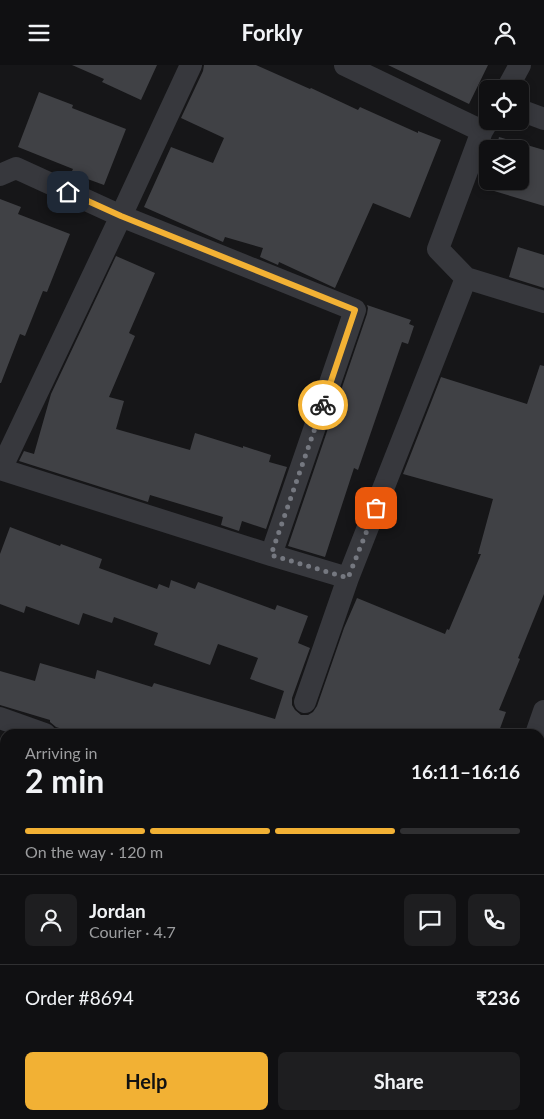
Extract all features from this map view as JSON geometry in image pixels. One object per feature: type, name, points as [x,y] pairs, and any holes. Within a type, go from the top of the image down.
[{"type":"street","points":[[191,65],[0,469],[348,578]]},
{"type":"street","points":[[346,65],[479,123]]},
{"type":"street","points":[[511,80],[520,65]]},
{"type":"street","points":[[529,114],[544,119]]},
{"type":"street","points":[[483,130],[438,249],[466,278],[544,302]]},
{"type":"street","points":[[0,175],[16,168],[121,216],[355,310],[271,555]]},
{"type":"street","points":[[305,702],[348,578],[466,278]]},
{"type":"street","points":[[538,729],[544,711]]},
{"type":"street","points":[[0,718],[31,729]]},
{"type":"building","points":[[72,65],[157,65],[141,100],[102,82],[104,79]]},
{"type":"building","points":[[204,65],[256,65],[358,110],[360,107],[418,133],[418,131],[441,140],[410,218],[373,203],[335,288],[279,262],[278,265],[260,257],[263,248],[225,237],[223,242],[144,207],[171,147],[213,163],[224,138],[181,118]]},
{"type":"building","points":[[388,65],[488,65],[479,80],[469,104]]},
{"type":"building","points":[[39,92],[73,105],[72,108],[126,129],[104,185],[71,173],[73,169],[18,147]]},
{"type":"building","points":[[499,137],[509,140],[498,140]]},
{"type":"building","points":[[529,146],[544,150],[544,206],[491,190],[529,190]]},
{"type":"building","points":[[0,199],[21,207],[18,214],[70,234],[47,292],[43,291],[25,336],[20,334],[1,383],[0,383]]},
{"type":"building","points":[[518,247],[544,255],[544,288],[509,277]]},
{"type":"building","points":[[116,256],[155,273],[129,333],[135,336],[109,397],[124,401],[116,429],[190,450],[195,433],[271,455],[269,462],[287,467],[266,529],[242,521],[239,531],[221,525],[223,517],[150,495],[148,502],[19,461],[24,451],[34,454],[51,394]]},
{"type":"building","points":[[367,305],[411,320],[409,324],[414,326],[408,344],[402,342],[358,470],[354,468],[325,557],[288,546],[367,314]]},
{"type":"building","points":[[540,365],[544,366],[544,594],[499,710],[506,712],[500,729],[62,729],[56,727],[50,720],[0,705],[0,671],[35,681],[40,663],[95,679],[97,670],[152,687],[154,683],[275,719],[284,691],[250,679],[258,658],[218,644],[210,665],[154,645],[158,633],[114,617],[112,623],[83,613],[79,625],[26,606],[24,613],[0,604],[0,554],[10,527],[60,546],[61,544],[102,559],[99,568],[157,589],[159,584],[169,588],[171,580],[195,589],[198,582],[275,610],[277,605],[308,616],[298,643],[310,648],[292,698],[292,705],[301,715],[308,715],[317,706],[344,628],[357,598],[445,634],[447,629],[449,630],[481,554],[478,554],[493,499],[403,474],[441,377],[527,404]]},
{"type":"way so far","points":[[323,405],[271,555],[348,578],[376,508]]},
{"type":"route","points":[[68,192],[121,216],[355,310],[323,405]]}]
